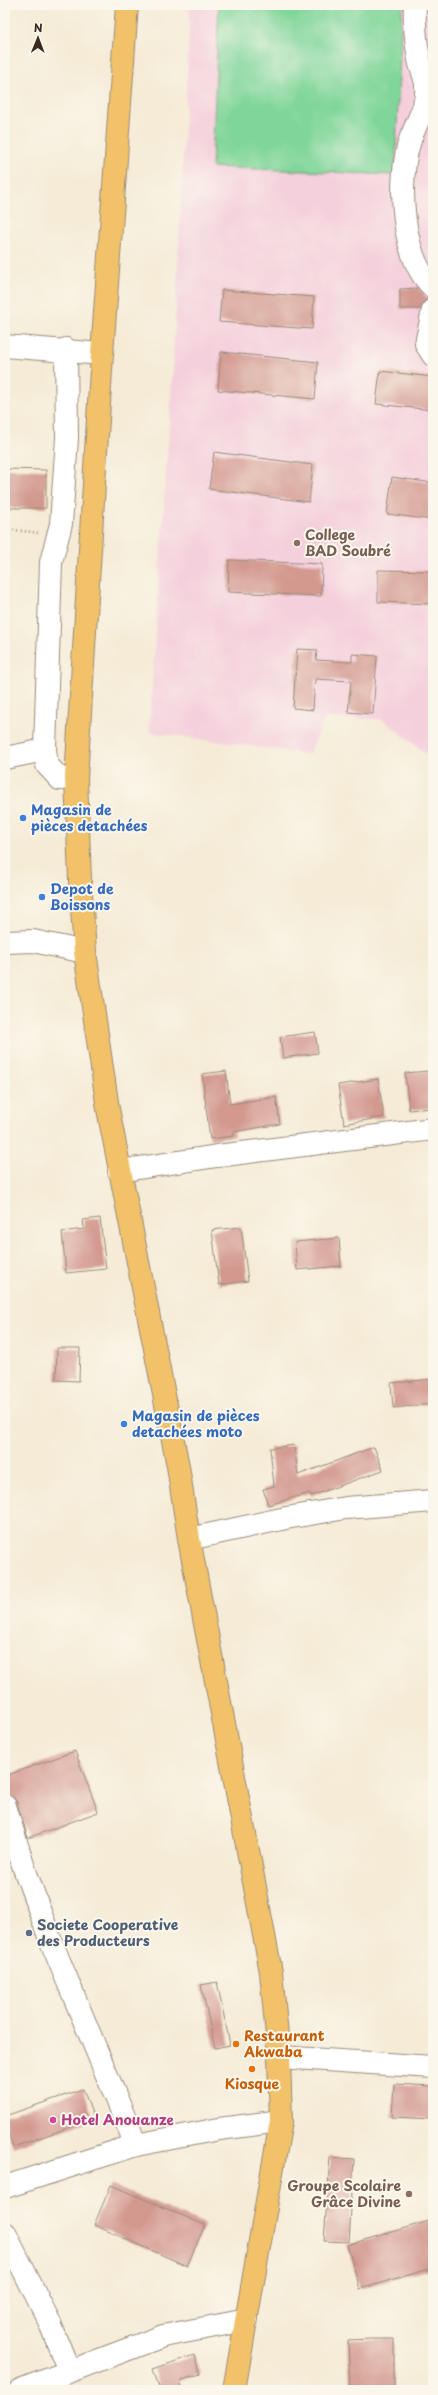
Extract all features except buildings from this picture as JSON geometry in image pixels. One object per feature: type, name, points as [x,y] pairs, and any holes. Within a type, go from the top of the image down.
[{"type":"main road","points":[[127,5],[102,354],[76,778],[85,952],[119,1171],[178,1466],[190,1539],[257,1890],[271,1972],[279,2057],[281,2120],[234,2390]]},
{"type":"street","points":[[415,5],[419,60],[426,86],[422,114],[410,141],[403,176],[404,211],[415,262],[426,281],[433,287]]},
{"type":"street","points":[[433,310],[426,344],[433,355]]},
{"type":"street","points":[[5,346],[66,349],[102,354]]},
{"type":"street","points":[[66,349],[65,470],[61,524],[56,534],[51,562],[45,750],[47,765],[60,779],[76,778]]},
{"type":"street","points":[[5,758],[45,750]]},
{"type":"street","points":[[5,942],[33,941],[85,952]]},
{"type":"street","points":[[119,1171],[217,1156],[433,1130]]},
{"type":"street","points":[[190,1539],[286,1518],[346,1508],[433,1502]]},
{"type":"street","points":[[5,1806],[24,1868],[50,1939],[136,2145]]},
{"type":"street","points":[[279,2057],[433,2067]]},
{"type":"street","points":[[5,2187],[136,2145],[219,2128],[281,2120]]},
{"type":"street","points":[[5,2233],[49,2321],[68,2371]]},
{"type":"street","points":[[20,2390],[162,2336],[247,2320]]},
{"type":"path","points":[[5,528],[56,534]]},
{"type":"shaded area","name":"College BAD Soubré","points":[[190,5],[433,5],[433,759],[382,719],[325,718],[309,754],[149,732],[173,367]]},
{"type":"green space","points":[[219,5],[402,5],[395,175],[212,167]]},
{"type":"place","name":"College BAD Soubré","points":[[297,543]]},
{"type":"place","name":"Magasin de pièces detachées","points":[[23,818]]},
{"type":"place","name":"Depot de Boissons","points":[[42,897]]},
{"type":"place","name":"Magasin de pièces detachées moto","points":[[124,1424]]},
{"type":"place","name":"Societe Cooperative des Producteurs","points":[[29,1933]]},
{"type":"place","name":"Restaurant Akwaba","points":[[236,2044]]},
{"type":"place","name":"Kiosque","points":[[252,2069]]},
{"type":"place","name":"Hotel Anouanze","points":[[53,2120]]},
{"type":"place","name":"Groupe Scolaire Grâce Divine","points":[[409,2194]]}]
